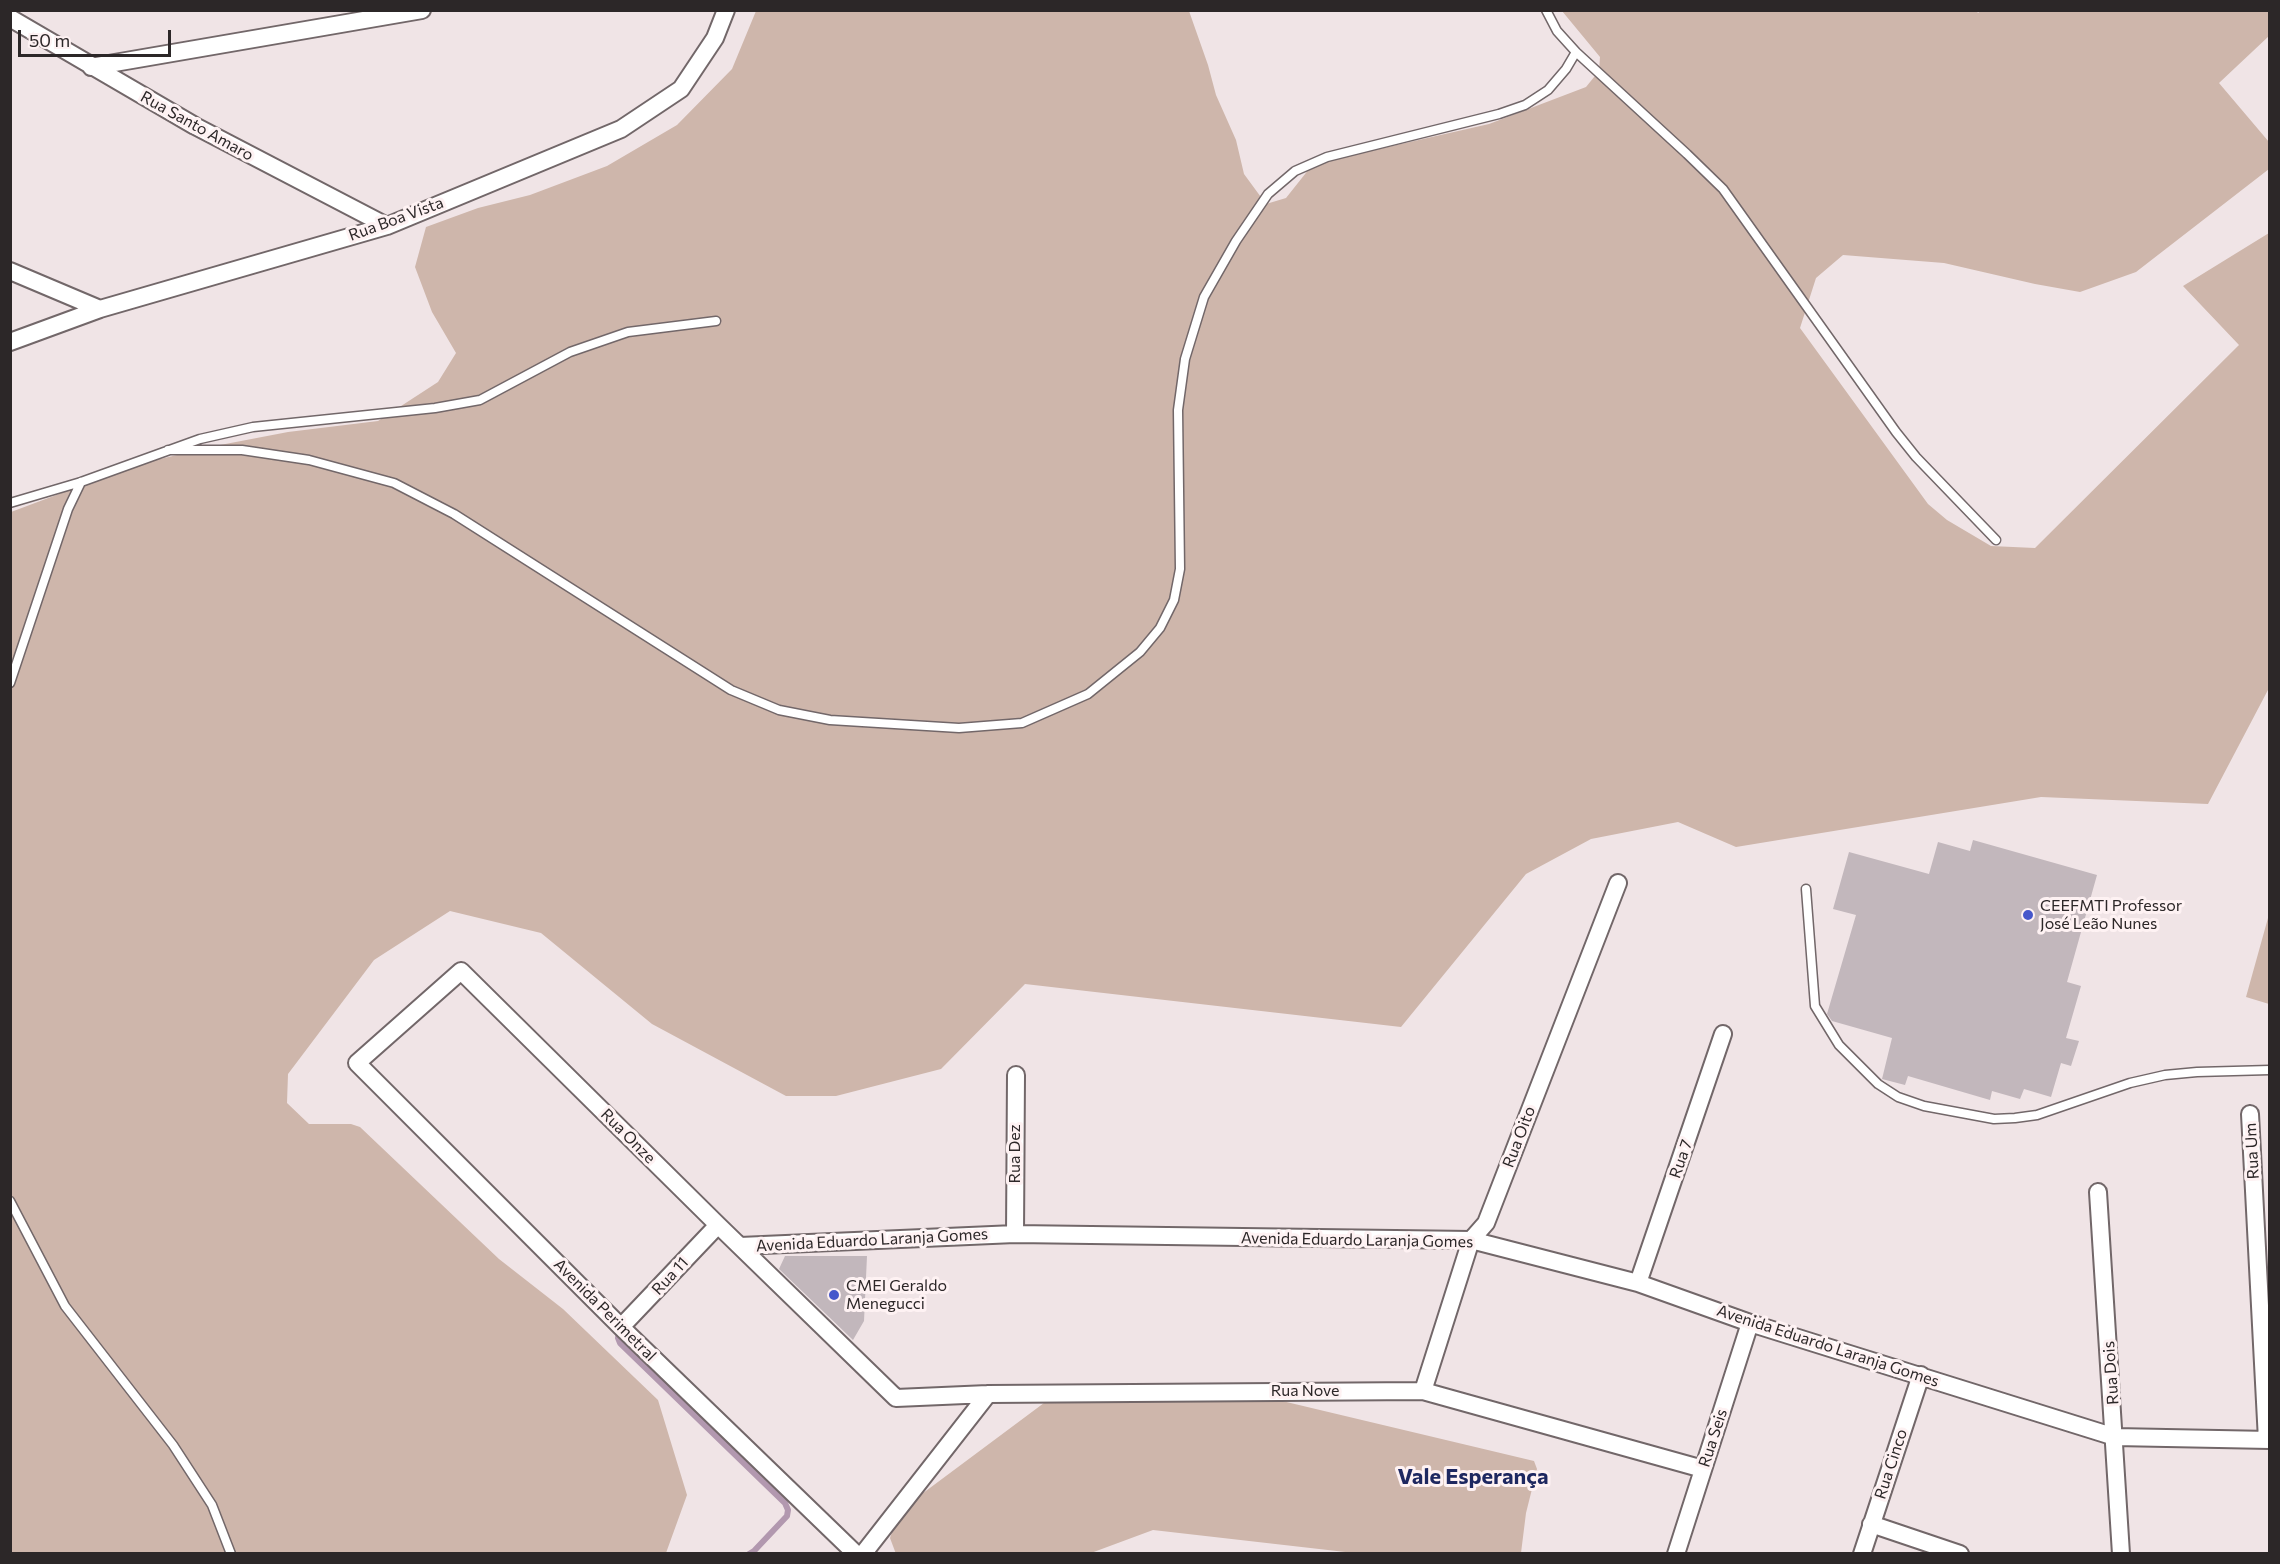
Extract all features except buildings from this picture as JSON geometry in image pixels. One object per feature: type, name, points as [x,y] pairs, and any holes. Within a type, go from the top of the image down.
[{"type":"street","points":[[91,67],[422,10]]},
{"type":"street","name":"Rua Boa Vista","points":[[10,342],[100,309],[387,226],[621,129],[681,89],[716,38],[726,10]]},
{"type":"street","name":"Rua Santo Amaro","points":[[10,18],[195,126],[387,226]]},
{"type":"street","points":[[10,271],[100,309]]},
{"type":"street","name":"Rua Oito","points":[[1423,1391],[1471,1240],[1486,1223],[1618,883]]},
{"type":"street","name":"Rua Onze","points":[[357,1063],[460,971],[896,1398]]},
{"type":"street","name":"Rua 7","points":[[1638,1283],[1723,1034]]},
{"type":"street","name":"Avenida Perimetral","points":[[357,1063],[621,1327],[856,1554]]},
{"type":"street","name":"Rua Dez","points":[[1015,1234],[1016,1075]]},
{"type":"street","name":"Rua Um","points":[[2250,1114],[2268,1440]]},
{"type":"street","name":"Rua Dois","points":[[2098,1192],[2121,1554]]},
{"type":"street","name":"Rua 11","points":[[621,1327],[718,1225]]},
{"type":"street","name":"Avenida Eduardo Laranja Gomes","points":[[740,1246],[1015,1234],[1471,1240],[1638,1283],[1750,1323],[2115,1437],[2268,1440]]},
{"type":"street","name":"Rua Seis","points":[[1676,1554],[1750,1323]]},
{"type":"street","name":"Rua Cinco","points":[[1862,1554],[1921,1375]]},
{"type":"street","name":"Rua Nove","points":[[896,1398],[988,1394],[1423,1391],[1703,1468]]},
{"type":"street","points":[[862,1554],[988,1394]]},
{"type":"street","points":[[1872,1524],[1960,1554]]},
{"type":"lane","points":[[1546,10],[1557,31],[1576,51],[1722,189],[1896,432],[1916,457],[1996,540]]},
{"type":"lane","points":[[168,450],[242,450],[309,460],[394,483],[454,514],[731,690],[779,710],[830,720],[959,728],[1022,723],[1088,694],[1140,652],[1160,628],[1174,600],[1180,570],[1178,410],[1185,359],[1204,297],[1236,241],[1268,194],[1295,171],[1327,156],[1499,114],[1525,105],[1548,90],[1566,69],[1576,51]]},
{"type":"lane","points":[[10,503],[81,482],[200,439],[253,427],[435,408],[480,400],[570,352],[628,333],[716,321]]},
{"type":"lane","points":[[10,683],[68,509],[81,482]]},
{"type":"lane","points":[[1806,889],[1815,1006],[1839,1045],[1878,1084],[1898,1097],[1924,1106],[1994,1119],[2014,1118],[2037,1115],[2130,1083],[2165,1075],[2208,1071],[2270,1070]]},
{"type":"lane","points":[[10,1201],[65,1306],[173,1445],[212,1505],[231,1554]]},
{"type":"shaded area","points":[[1976,10],[1978,13],[1981,10],[2269,11],[2269,36],[2219,83],[2269,142],[2269,169],[2136,272],[2080,292],[1944,263],[1843,255],[1816,278],[1800,328],[1928,504],[1947,520],[1991,546],[2035,548],[2239,345],[2183,286],[2269,233],[2269,688],[2208,804],[2041,797],[1736,847],[1678,822],[1591,839],[1526,874],[1401,1027],[1025,984],[941,1069],[836,1096],[786,1096],[652,1024],[541,933],[450,911],[374,960],[288,1074],[287,1103],[309,1124],[351,1124],[360,1127],[499,1259],[563,1309],[658,1400],[687,1495],[666,1553],[11,1554],[11,512],[139,464],[288,432],[378,421],[438,382],[456,353],[432,312],[415,267],[426,227],[478,208],[530,195],[607,166],[677,125],[732,69],[756,11],[1189,11],[1216,95],[1236,140],[1244,174],[1266,204],[1286,198],[1313,164],[1489,124],[1586,87],[1599,71],[1600,57],[1562,11]]},
{"type":"shaded area","points":[[2268,918],[2270,919],[2269,1004],[2246,997]]},
{"type":"shaded area","points":[[1052,1397],[1278,1400],[1534,1461],[1537,1469],[1526,1513],[1521,1553],[1354,1553],[1153,1530],[1091,1553],[896,1554],[890,1538],[899,1511]]},
{"type":"waterway","points":[[619,1330],[620,1343],[785,1503],[788,1510],[787,1516],[749,1554]]},
{"type":"place","name":"CEEFMTI Professor José Leão Nunes","points":[[2028,915]]},
{"type":"place","name":"CMEI Geraldo Menegucci","points":[[834,1295]]},
{"type":"district","name":"Vale Esperança","points":[[1473,1477]]}]
